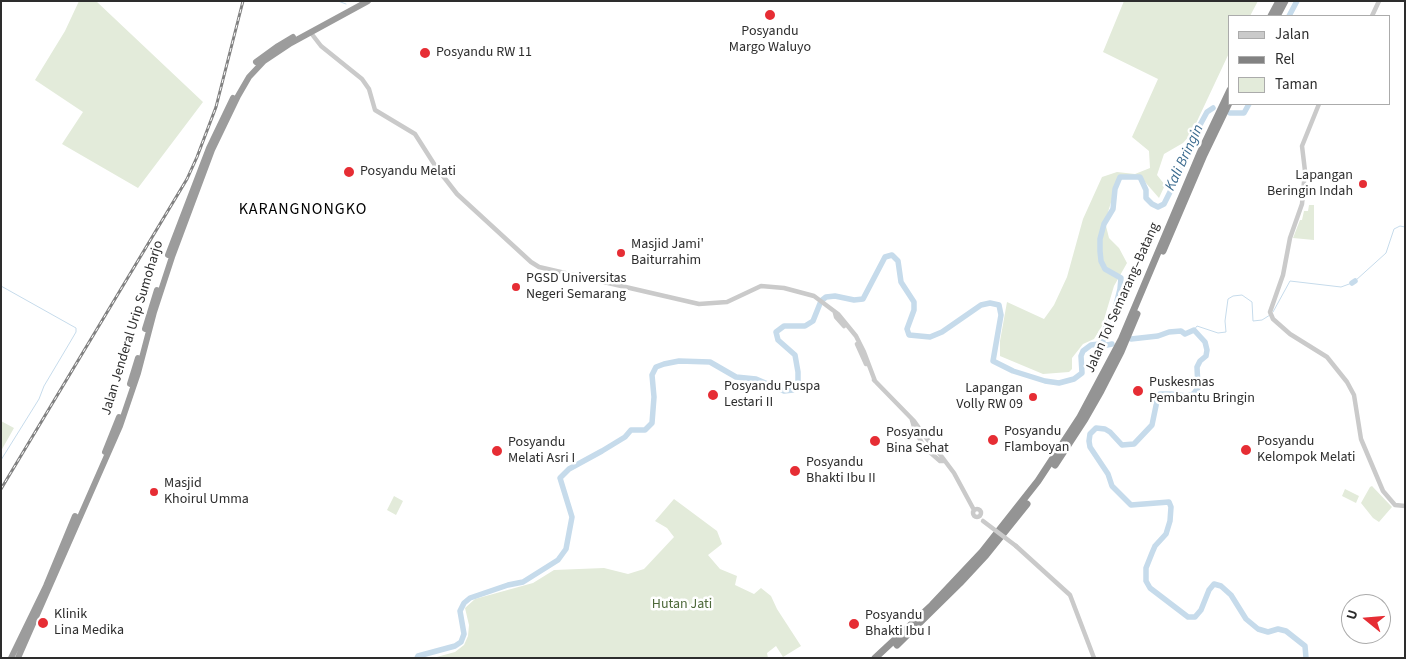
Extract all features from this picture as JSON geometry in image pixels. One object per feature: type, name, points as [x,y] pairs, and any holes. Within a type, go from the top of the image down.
[{"type":"highway","points":[[336,18],[360,1]]},
{"type":"highway","points":[[310,32],[368,1]]},
{"type":"highway","points":[[1272,15],[1279,1]]},
{"type":"highway","points":[[1278,15],[1285,1]]},
{"type":"highway","name":"Jalan Jenderal Urip Sumoharjo","points":[[11,658],[46,586],[117,422],[131,382],[167,258],[208,148],[226,110],[244,77],[255,63],[278,46],[310,32]]},
{"type":"highway","name":"Jalan Jenderal Urip Sumoharjo","points":[[18,658],[120,426],[172,257],[212,150],[229,114],[256,68],[310,32]]},
{"type":"highway","name":"Jalan Tol Semarang–Batang","points":[[882,658],[911,633],[960,583],[1016,519],[1085,419],[1124,340],[1226,104]]},
{"type":"highway","name":"Jalan Tol Semarang–Batang","points":[[875,658],[932,605],[982,552],[1012,516],[1038,482],[1071,432],[1118,353]]},
{"type":"street","points":[[1372,15],[1379,1]]},
{"type":"street","points":[[310,32],[321,46],[362,79],[369,89],[376,110],[415,134],[436,167],[457,194],[531,262],[539,267],[699,304],[728,302],[761,286],[784,288],[814,296],[827,305],[838,314],[853,332],[875,381],[912,420],[954,473],[974,510],[978,508],[981,511],[981,515],[978,517],[1016,546],[1070,595],[1094,658]]},
{"type":"street","points":[[1319,105],[1302,151],[1305,171],[1302,204],[1290,238],[1271,315],[1290,334],[1330,360],[1353,392],[1361,439],[1383,491],[1395,506],[1405,506]]},
{"type":"green space","points":[[79,1],[96,1],[203,102],[138,188],[62,144],[83,112],[35,80],[65,31]]},
{"type":"green space","points":[[1124,1],[1258,1],[1251,15],[1228,15],[1228,55],[1191,134],[1183,143],[1164,154],[1157,175],[1165,185],[1159,198],[1145,182],[1134,178],[1122,179],[1116,186],[1105,222],[1109,238],[1119,248],[1127,263],[1114,286],[1102,326],[1094,339],[1083,344],[1072,358],[1072,369],[1069,372],[1043,374],[1000,356],[1000,341],[1007,302],[1044,319],[1054,305],[1067,277],[1083,219],[1102,177],[1117,172],[1135,174],[1150,168],[1149,151],[1132,137],[1158,79],[1103,52]]},
{"type":"green space","points":[[1309,205],[1314,205],[1314,240],[1293,238],[1300,220],[1302,220],[1304,211],[1308,211]]},
{"type":"green space","points":[[1,421],[14,428],[1,451]]},
{"type":"green space","points":[[1372,486],[1392,507],[1379,522],[1373,518],[1361,503]]},
{"type":"green space","points":[[1345,489],[1359,496],[1356,503],[1342,496]]},
{"type":"green space","points":[[394,496],[403,501],[396,515],[387,510]]},
{"type":"green space","name":"Hutan Jati","points":[[674,499],[717,531],[722,544],[708,555],[720,569],[737,576],[735,585],[754,594],[761,588],[771,596],[777,609],[801,646],[783,657],[776,646],[767,653],[768,658],[433,658],[455,652],[464,645],[468,636],[469,625],[465,608],[475,599],[533,583],[554,570],[604,568],[628,574],[644,569],[674,537],[667,528],[655,521]]},
{"type":"waterway","points":[[338,1],[346,4]]},
{"type":"waterway","name":"Kali Bringin","points":[[1290,15],[1297,1]]},
{"type":"waterway","name":"Kali Bringin","points":[[1230,113],[1244,113],[1248,105]]},
{"type":"waterway","name":"Kali Bringin","points":[[417,658],[418,656],[455,646],[461,642],[464,634],[460,611],[464,603],[470,598],[523,582],[558,560],[566,549],[572,517],[560,478],[569,469],[625,437],[631,430],[645,430],[652,423],[654,397],[652,375],[656,367],[679,361],[710,362],[736,377],[756,379],[784,391],[793,390],[798,383],[795,355],[778,340],[776,332],[784,326],[805,326],[813,321],[821,301],[826,297],[863,299],[885,257],[892,255],[898,261],[901,282],[914,302],[914,310],[907,329],[909,335],[930,337],[942,332],[981,305],[990,303],[999,305],[1001,315],[993,361],[1013,371],[1045,381],[1059,383],[1074,379],[1082,373],[1081,356],[1083,351],[1091,345],[1099,344],[1102,346],[1106,326],[1115,309],[1120,289],[1121,278],[1105,269],[1101,261],[1100,251],[1100,239],[1104,224],[1113,209],[1115,189],[1120,177],[1140,177],[1146,190],[1146,198],[1158,207],[1164,204],[1194,136],[1207,112],[1213,108]]},
{"type":"waterway","points":[[1355,281],[1386,253],[1394,229],[1400,226],[1405,227]]},
{"type":"waterway","points":[[1273,312],[1290,281],[1341,287],[1352,283]]},
{"type":"waterway","points":[[1,286],[76,328],[76,332],[44,386],[39,399],[1,460]]},
{"type":"waterway","points":[[1194,330],[1197,326],[1218,333],[1226,332],[1225,321],[1228,299],[1233,296],[1242,295],[1252,302],[1253,321],[1262,320],[1270,315]]},
{"type":"waterway","points":[[1131,339],[1158,336],[1169,332],[1181,331],[1185,334],[1194,330],[1205,342],[1207,350],[1206,356],[1197,367],[1198,388],[1195,392],[1192,395],[1186,396],[1160,394],[1152,425],[1134,444],[1122,445],[1105,429],[1096,428],[1090,434],[1090,447],[1108,474],[1112,486],[1131,505],[1169,502],[1171,507],[1170,521],[1166,534],[1155,546],[1146,568],[1146,581],[1150,588],[1188,617],[1195,617],[1201,610],[1209,590],[1214,584],[1221,586],[1231,595],[1246,619],[1258,629],[1268,632],[1278,629],[1286,631],[1305,646],[1306,658]]},
{"type":"waterway","points":[[1102,346],[1112,344]]},
{"type":"railway","points":[[1,489],[187,179],[216,107],[243,1]]},
{"type":"place","name":"Posyandu Margo Waluyo","points":[[770,15]]},
{"type":"place","name":"Posyandu RW 11","points":[[425,53]]},
{"type":"place","name":"Posyandu Melati","points":[[349,172]]},
{"type":"place","name":"Lapangan Beringin Indah","points":[[1363,184]]},
{"type":"place","name":"Masjid Jami' Baiturrahim","points":[[621,253]]},
{"type":"place","name":"PGSD Universitas Negeri Semarang","points":[[516,287]]},
{"type":"place","name":"Puskesmas Pembantu Bringin","points":[[1138,391]]},
{"type":"place","name":"Posyandu Puspa Lestari II","points":[[713,395]]},
{"type":"place","name":"Lapangan Volly RW 09","points":[[1033,397]]},
{"type":"place","name":"Posyandu Flamboyan","points":[[993,440]]},
{"type":"place","name":"Posyandu Bina Sehat","points":[[875,441]]},
{"type":"place","name":"Posyandu Kelompok Melati","points":[[1246,450]]},
{"type":"place","name":"Posyandu Melati Asri I","points":[[497,451]]},
{"type":"place","name":"Posyandu Bhakti Ibu II","points":[[795,471]]},
{"type":"place","name":"Masjid Khoirul Umma","points":[[154,492]]},
{"type":"place","name":"Klinik Lina Medika","points":[[43,623]]},
{"type":"place","name":"Posyandu Bhakti Ibu I","points":[[854,624]]},
{"type":"district","name":"KARANGNONGKO","points":[[303,210]]}]
